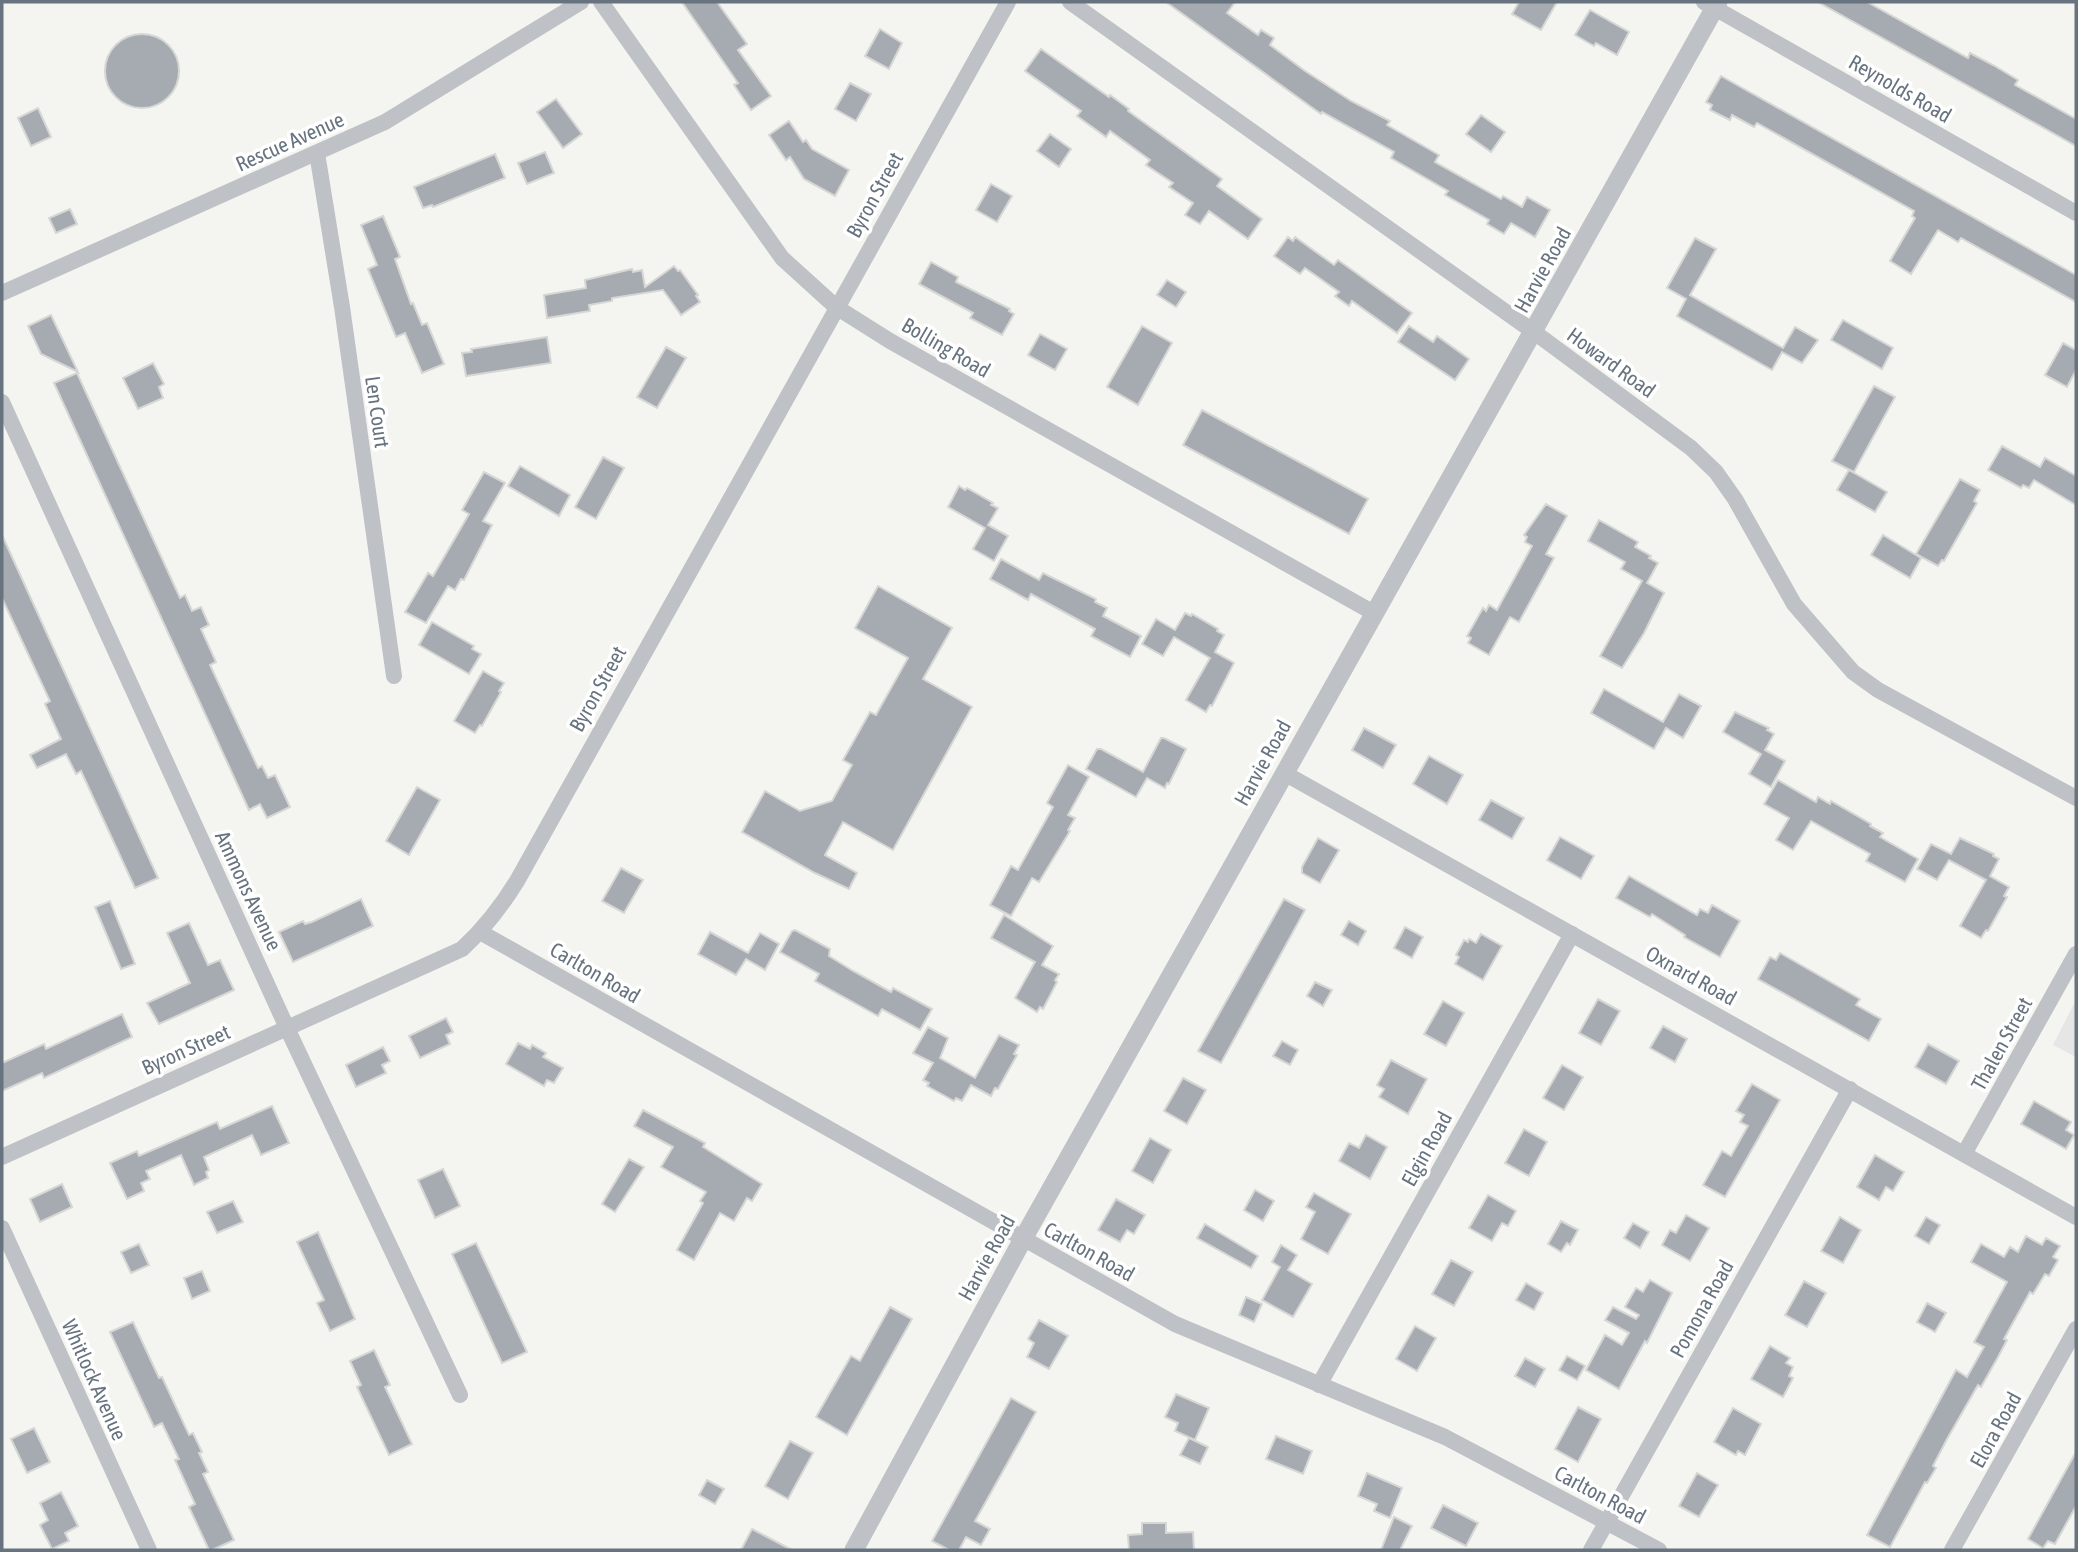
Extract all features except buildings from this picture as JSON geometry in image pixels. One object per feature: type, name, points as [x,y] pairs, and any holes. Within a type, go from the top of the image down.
[{"type":"street","name":"Rescue Avenue","points":[[2,293],[385,122],[581,2]]},
{"type":"street","name":"Bolling Road","points":[[601,2],[782,258],[836,307],[890,341],[1374,613]]},
{"type":"street","name":"Byron Street","points":[[2,1157],[462,948],[498,912],[1008,2]]},
{"type":"street","name":"Howard Road","points":[[1070,2],[1534,332],[1691,448],[1716,472],[1735,499],[1794,604],[1853,672],[1878,690],[2076,798]]},
{"type":"street","name":"Harvie Road","points":[[854,1550],[1023,1240],[1534,332],[1712,4]]},
{"type":"street","name":"Reynolds Road","points":[[1712,4],[2076,213]]},
{"type":"street","name":"Len Court","points":[[317,153],[342,307],[394,676]]},
{"type":"street","name":"Ammons Avenue","points":[[2,402],[287,1027],[460,1395]]},
{"type":"street","name":"Oxnard Road","points":[[1284,773],[2076,1217]]},
{"type":"street","name":"Carlton Road","points":[[480,932],[1175,1324],[1445,1437],[1659,1550]]},
{"type":"street","name":"Elgin Road","points":[[1319,1385],[1572,934]]},
{"type":"street","name":"Thalen Street","points":[[1964,1154],[2076,954]]},
{"type":"street","name":"Pomona Road","points":[[1591,1550],[1850,1089]]},
{"type":"street","name":"Whitlock Avenue","points":[[2,1228],[149,1550]]},
{"type":"street","name":"Elora Road","points":[[1952,1550],[2076,1329]]},
{"type":"shaded area","points":[[2076,1000],[2076,1057],[2053,1045]]}]
